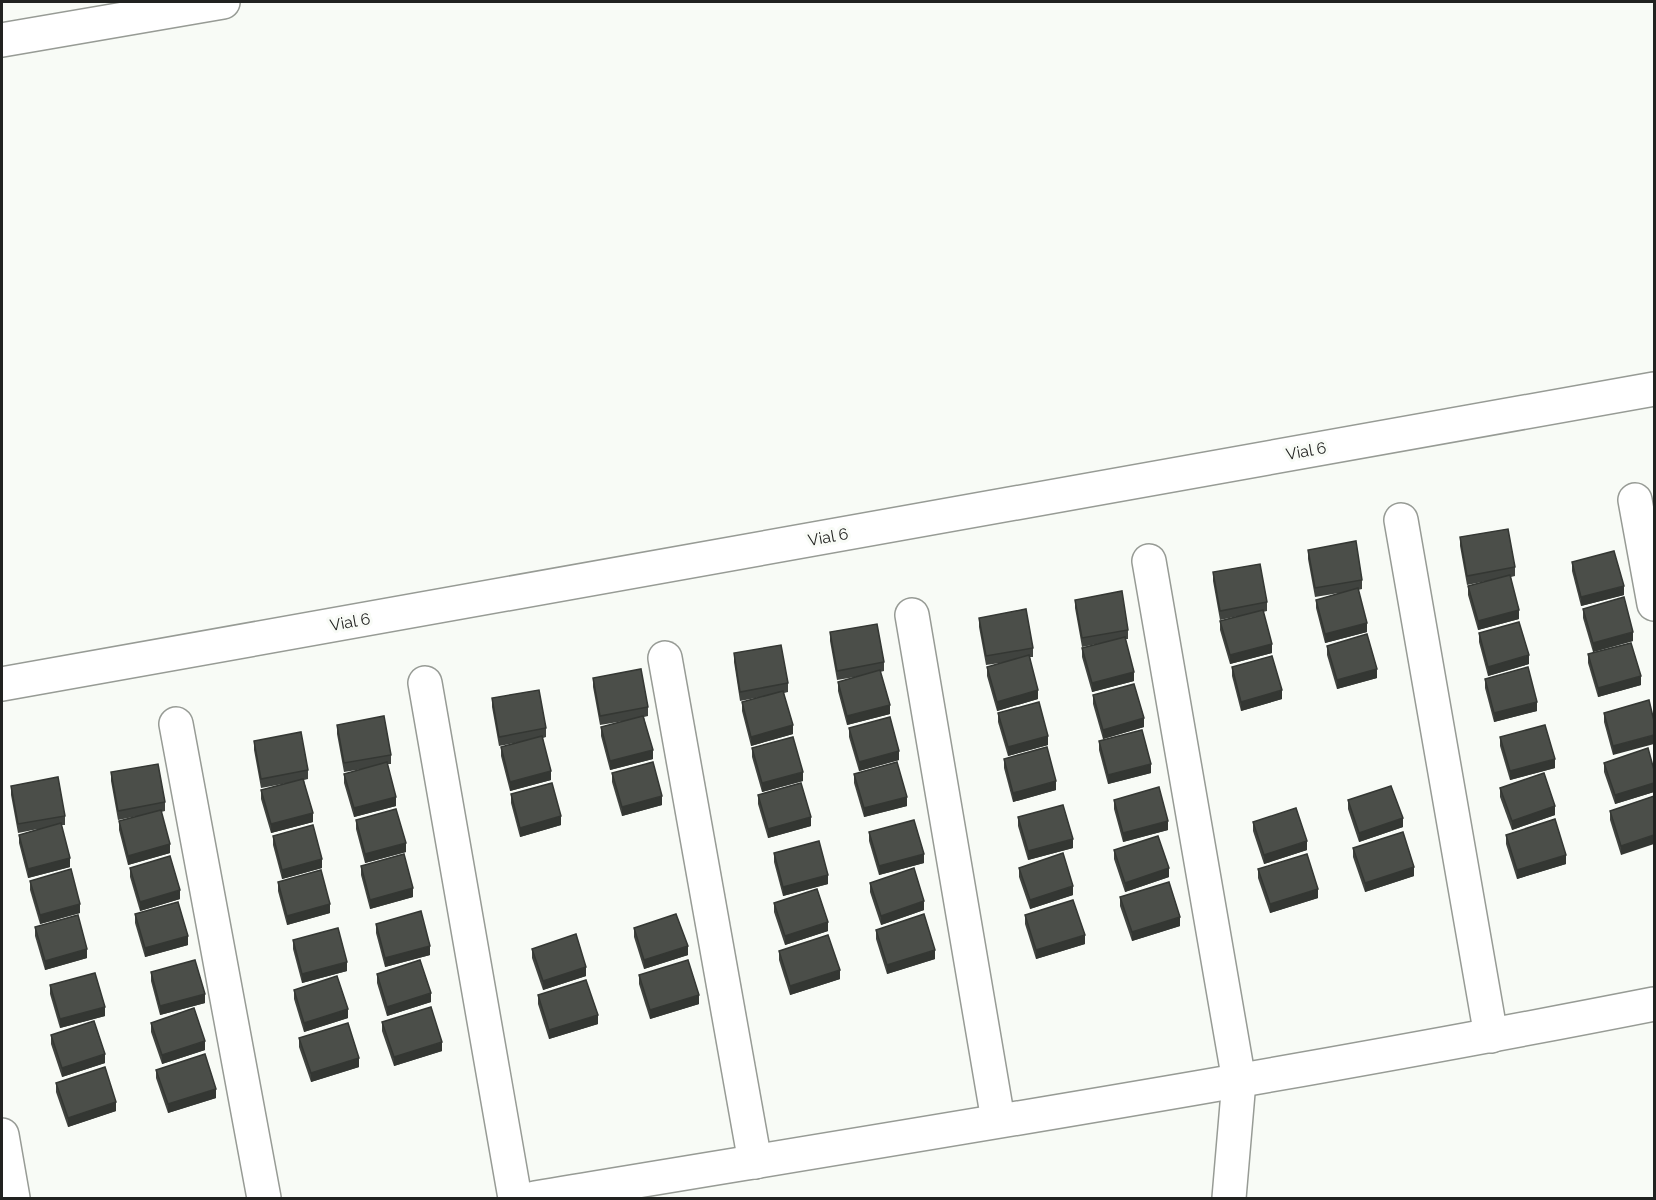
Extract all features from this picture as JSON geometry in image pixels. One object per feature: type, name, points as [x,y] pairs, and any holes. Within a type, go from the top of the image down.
[{"type":"street","points":[[2,40],[223,2]]},
{"type":"street","name":"Vial 6","points":[[2,684],[1654,389]]},
{"type":"street","points":[[1635,500],[1654,604]]},
{"type":"street","points":[[1401,520],[1491,1036]]},
{"type":"street","points":[[1149,561],[1239,1081],[1229,1198]]},
{"type":"street","points":[[912,615],[998,1120]]},
{"type":"street","points":[[665,658],[754,1162]]},
{"type":"street","points":[[425,683],[515,1198]]},
{"type":"street","points":[[176,724],[264,1198]]},
{"type":"street","points":[[535,1198],[1239,1081],[1654,1004]]},
{"type":"street","points":[[2,1135],[13,1198]]},
{"type":"building","points":[[1508,529],[1515,567],[1467,576],[1460,537]]},
{"type":"building","points":[[1356,541],[1362,580],[1315,588],[1308,550]]},
{"type":"building","points":[[1614,551],[1624,586],[1581,597],[1572,562]]},
{"type":"building","points":[[1260,564],[1267,602],[1220,611],[1213,572]]},
{"type":"building","points":[[1510,575],[1519,610],[1478,621],[1468,586]]},
{"type":"building","points":[[1358,588],[1367,623],[1325,634],[1316,600]]},
{"type":"building","points":[[1122,591],[1128,630],[1082,638],[1075,600]]},
{"type":"building","points":[[1624,597],[1633,632],[1593,643],[1583,609]]},
{"type":"building","points":[[1026,609],[1033,648],[986,656],[979,618]]},
{"type":"building","points":[[1263,610],[1272,644],[1230,655],[1220,621]]},
{"type":"building","points":[[1519,622],[1529,655],[1488,667],[1479,633]]},
{"type":"building","points":[[877,624],[884,662],[837,671],[830,632]]},
{"type":"building","points":[[1367,634],[1377,669],[1337,680],[1327,646]]},
{"type":"building","points":[[1125,637],[1134,672],[1092,683],[1082,648]]},
{"type":"building","points":[[1631,643],[1641,676],[1598,688],[1588,654]]},
{"type":"building","points":[[781,645],[788,683],[740,692],[734,653]]},
{"type":"building","points":[[1029,655],[1038,690],[997,702],[987,667]]},
{"type":"building","points":[[1272,656],[1282,690],[1241,702],[1232,667]]},
{"type":"building","points":[[1528,667],[1537,702],[1494,713],[1485,679]]},
{"type":"building","points":[[641,669],[648,707],[600,716],[593,678]]},
{"type":"building","points":[[880,670],[890,705],[847,716],[838,682]]},
{"type":"building","points":[[1134,684],[1144,718],[1103,730],[1093,695]]},
{"type":"building","points":[[539,690],[546,728],[499,737],[492,698]]},
{"type":"building","points":[[783,691],[793,725],[751,737],[742,702]]},
{"type":"building","points":[[1649,700],[1654,721],[1654,735],[1613,746],[1604,713]]},
{"type":"building","points":[[1039,702],[1048,736],[1008,747],[998,713]]},
{"type":"building","points":[[384,716],[391,755],[344,763],[337,725]]},
{"type":"building","points":[[643,716],[653,750],[610,761],[601,727]]},
{"type":"building","points":[[890,717],[899,751],[859,762],[849,728]]},
{"type":"building","points":[[1545,725],[1555,759],[1510,771],[1500,737]]},
{"type":"building","points":[[1142,730],[1151,764],[1108,775],[1099,741]]},
{"type":"building","points":[[301,732],[308,770],[261,779],[254,741]]},
{"type":"building","points":[[542,736],[551,771],[510,782],[501,747]]},
{"type":"building","points":[[793,737],[803,772],[762,783],[752,748]]},
{"type":"building","points":[[1047,747],[1056,781],[1013,793],[1004,759]]},
{"type":"building","points":[[1648,748],[1654,770],[1654,783],[1615,795],[1604,763]]},
{"type":"building","points":[[387,762],[396,797],[354,808],[344,774]]},
{"type":"building","points":[[653,762],[662,796],[622,807],[612,773]]},
{"type":"building","points":[[897,762],[907,797],[864,808],[854,774]]},
{"type":"building","points":[[158,764],[165,802],[118,811],[111,772]]},
{"type":"building","points":[[1544,773],[1555,806],[1512,821],[1500,788]]},
{"type":"building","points":[[58,777],[65,816],[18,824],[11,786]]},
{"type":"building","points":[[303,779],[313,813],[271,824],[261,790]]},
{"type":"building","points":[[552,783],[561,816],[520,828],[511,794]]},
{"type":"building","points":[[801,783],[811,817],[768,829],[758,795]]},
{"type":"building","points":[[1391,786],[1403,818],[1359,833],[1348,800]]},
{"type":"building","points":[[1159,787],[1168,821],[1123,833],[1114,800]]},
{"type":"building","points":[[1654,796],[1654,835],[1621,846],[1610,811]]},
{"type":"building","points":[[1063,805],[1073,839],[1028,851],[1018,817]]},
{"type":"building","points":[[1296,808],[1307,841],[1264,855],[1253,822]]},
{"type":"building","points":[[396,809],[406,843],[365,854],[356,820]]},
{"type":"building","points":[[161,810],[170,844],[128,856],[119,821]]},
{"type":"building","points":[[1555,819],[1566,855],[1517,870],[1506,835]]},
{"type":"building","points":[[914,820],[924,854],[879,866],[869,832]]},
{"type":"building","points":[[61,823],[70,858],[28,869],[19,835]]},
{"type":"building","points":[[313,825],[322,859],[282,870],[273,836]]},
{"type":"building","points":[[1403,832],[1414,867],[1365,883],[1353,848]]},
{"type":"building","points":[[1158,836],[1169,868],[1125,883],[1114,850]]},
{"type":"building","points":[[819,841],[828,875],[783,887],[774,853]]},
{"type":"building","points":[[1063,853],[1073,886],[1030,900],[1019,868]]},
{"type":"building","points":[[404,854],[413,888],[370,900],[361,866]]},
{"type":"building","points":[[1307,854],[1318,889],[1270,904],[1258,869]]},
{"type":"building","points":[[170,856],[180,890],[140,902],[130,868]]},
{"type":"building","points":[[914,868],[924,901],[881,916],[870,883]]},
{"type":"building","points":[[71,869],[80,904],[40,915],[30,881]]},
{"type":"building","points":[[321,870],[330,904],[287,916],[278,882]]},
{"type":"building","points":[[1169,882],[1180,917],[1132,932],[1120,897]]},
{"type":"building","points":[[817,889],[828,922],[785,936],[774,903]]},
{"type":"building","points":[[1073,900],[1085,935],[1036,950],[1025,915]]},
{"type":"building","points":[[178,902],[188,936],[145,948],[135,914]]},
{"type":"building","points":[[421,911],[430,946],[385,958],[376,924]]},
{"type":"building","points":[[676,914],[688,946],[644,960],[634,928]]},
{"type":"building","points":[[924,914],[935,950],[887,965],[876,930]]},
{"type":"building","points":[[78,915],[87,949],[45,961],[35,927]]},
{"type":"building","points":[[338,928],[347,962],[302,974],[293,940]]},
{"type":"building","points":[[576,934],[586,967],[543,981],[532,949]]},
{"type":"building","points":[[828,935],[840,970],[790,986],[779,951]]},
{"type":"building","points":[[195,960],[205,994],[160,1006],[151,972]]},
{"type":"building","points":[[420,960],[431,993],[387,1007],[377,974]]},
{"type":"building","points":[[688,960],[699,995],[650,1010],[639,975]]},
{"type":"building","points":[[95,973],[105,1007],[60,1019],[50,985]]},
{"type":"building","points":[[337,976],[348,1009],[304,1023],[294,990]]},
{"type":"building","points":[[586,980],[598,1015],[549,1030],[538,995]]},
{"type":"building","points":[[431,1007],[442,1042],[394,1057],[382,1022]]},
{"type":"building","points":[[194,1008],[205,1041],[162,1055],[151,1023]]},
{"type":"building","points":[[94,1021],[105,1054],[62,1068],[51,1035]]},
{"type":"building","points":[[348,1023],[359,1058],[311,1073],[299,1038]]},
{"type":"building","points":[[205,1054],[216,1089],[168,1104],[156,1070]]},
{"type":"building","points":[[105,1067],[116,1102],[68,1118],[56,1083]]}]
